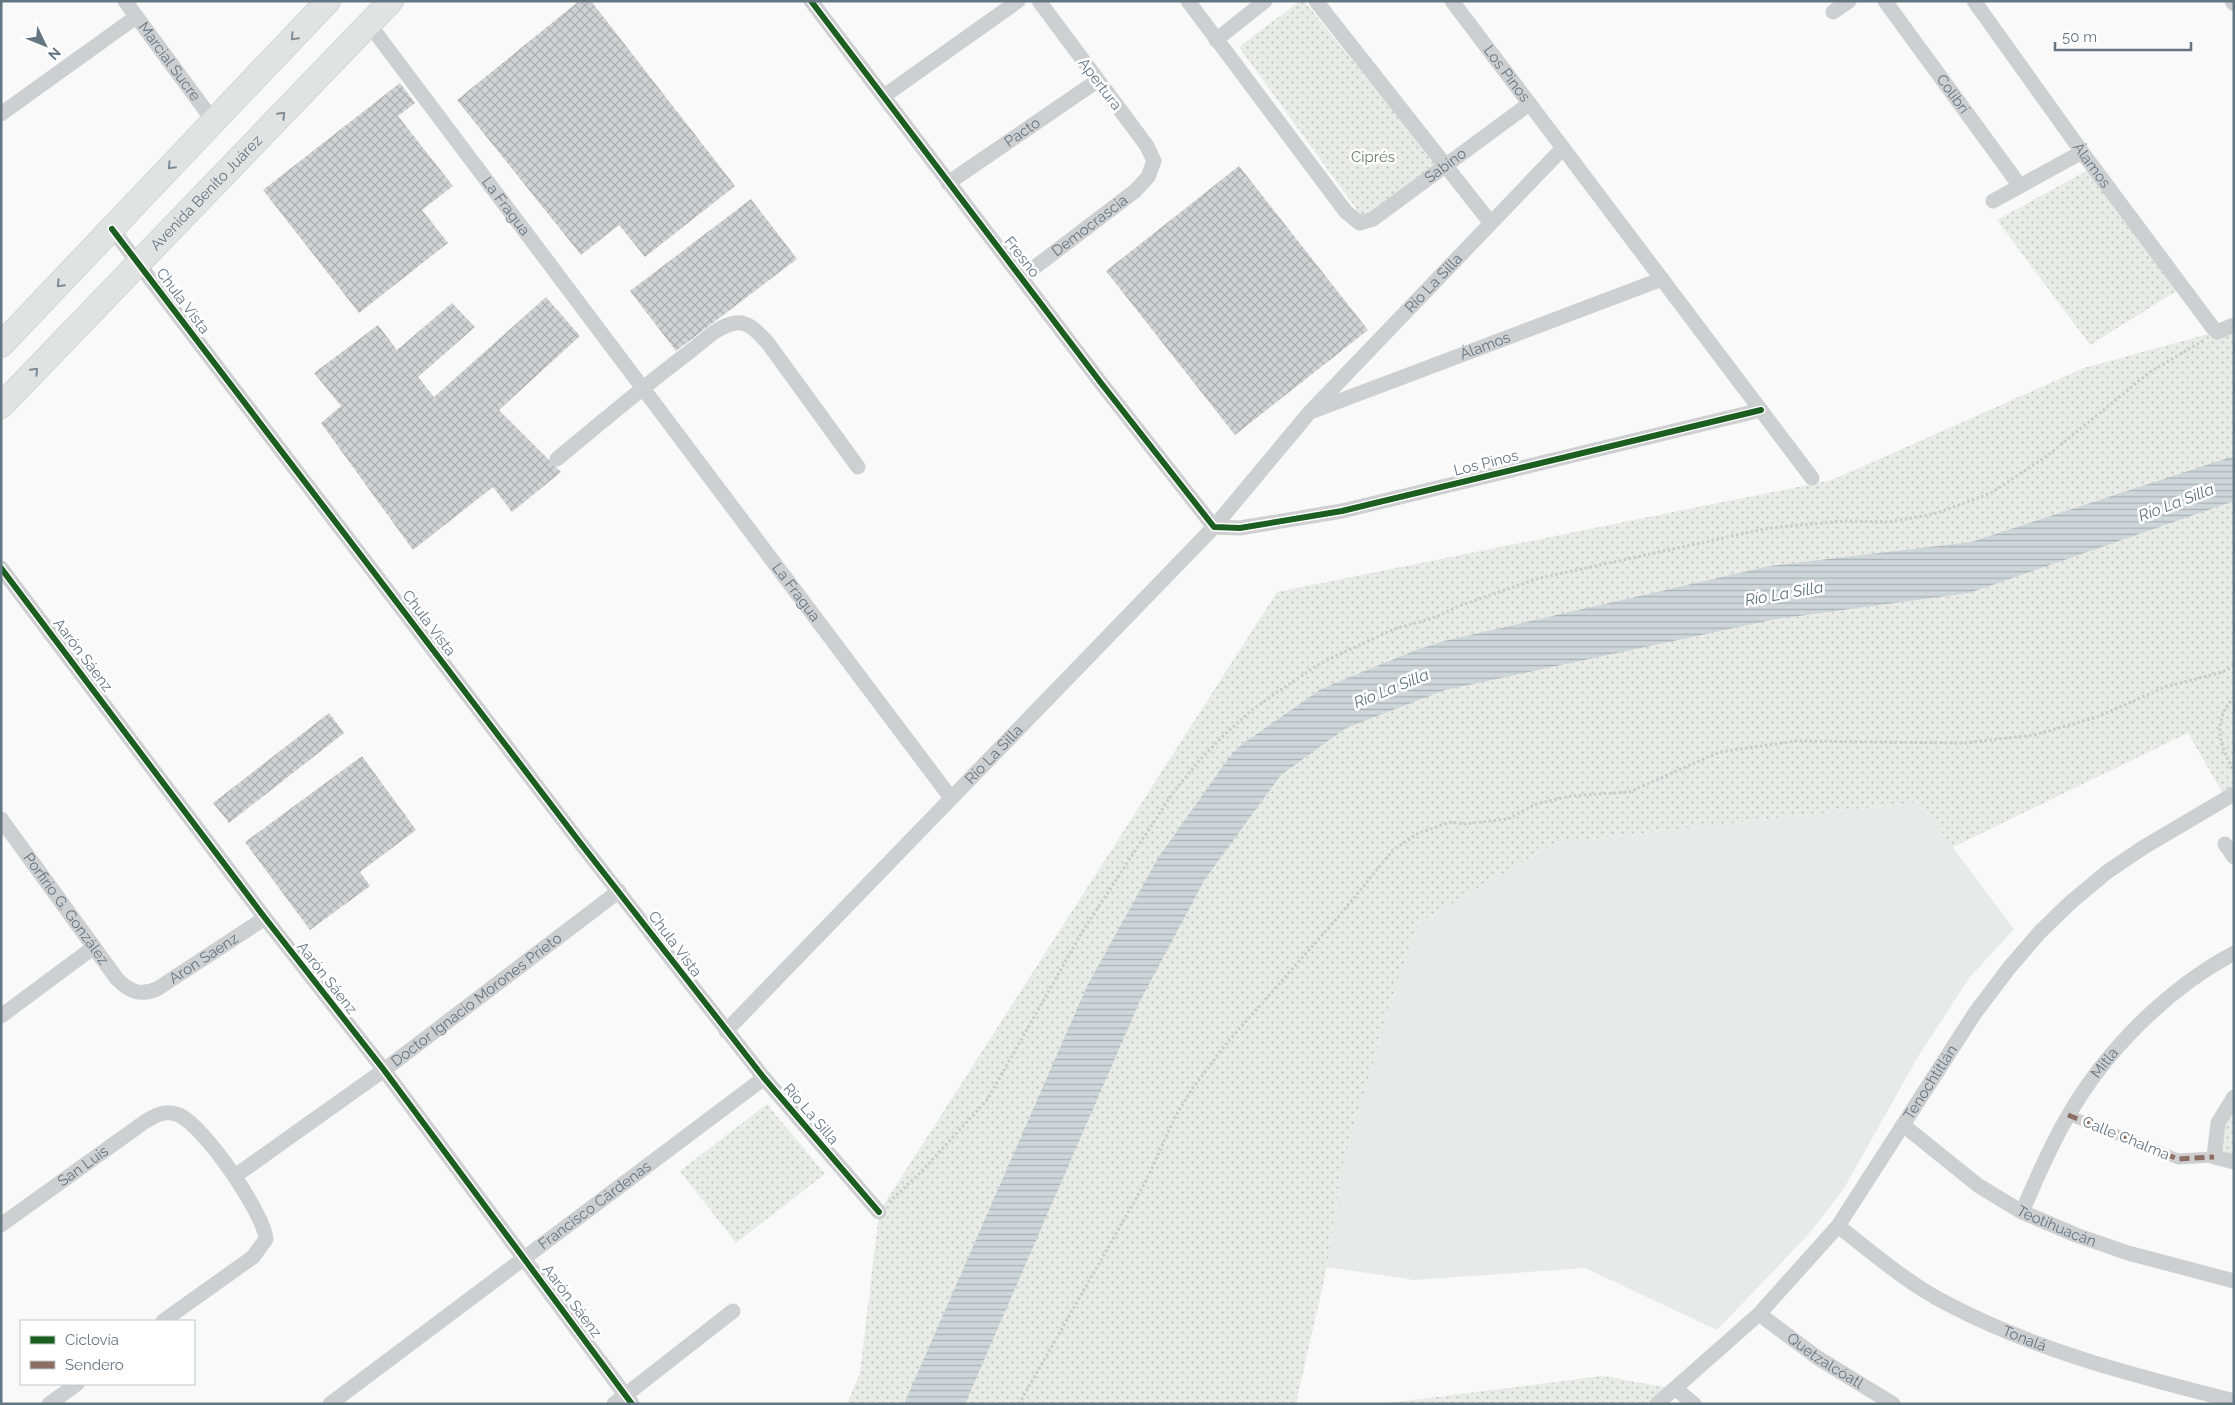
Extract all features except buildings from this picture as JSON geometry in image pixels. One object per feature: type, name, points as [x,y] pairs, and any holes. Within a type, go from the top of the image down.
[{"type":"main road","points":[[1,345],[328,1]]},
{"type":"main road","name":"Avenida Benito Juárez","points":[[1,406],[391,1]]},
{"type":"street","name":"Marcial Sucre","points":[[125,1],[214,122]]},
{"type":"street","name":"Fresno","points":[[811,1],[1101,383],[1214,527]]},
{"type":"street","points":[[884,96],[1018,1]]},
{"type":"street","name":"Apertura","points":[[1039,1],[1152,155],[1154,161],[1152,170]]},
{"type":"street","points":[[1188,1],[1216,40],[1265,1]]},
{"type":"street","points":[[1316,1],[1490,222]]},
{"type":"street","name":"Los Pinos","points":[[1452,1],[1812,478]]},
{"type":"street","points":[[1833,12],[1849,1]]},
{"type":"street","name":"Colibrí","points":[[1885,1],[2020,186]]},
{"type":"street","name":"Álamos","points":[[1974,1],[2082,152],[2215,330]]},
{"type":"street","points":[[1,114],[136,17]]},
{"type":"street","name":"La Fragua","points":[[369,24],[951,798]]},
{"type":"street","name":"Sabino","points":[[1216,40],[1346,212],[1360,224],[1373,219],[1529,104]]},
{"type":"street","name":"Pacto","points":[[948,183],[1097,81]]},
{"type":"street","name":"Río La Silla","points":[[879,1212],[726,1031],[1214,527],[1308,413],[1563,148]]},
{"type":"street","points":[[1994,201],[2082,152]]},
{"type":"street","name":"Democrascia","points":[[1022,277],[1135,191],[1152,170]]},
{"type":"street","name":"Chula Vista","points":[[112,229],[726,1031]]},
{"type":"street","name":"Álamos","points":[[1308,413],[1662,279]]},
{"type":"street","points":[[557,459],[642,388],[716,332],[735,323],[742,322],[751,327],[767,342],[858,467]]},
{"type":"street","points":[[2215,330],[2234,325]]},
{"type":"street","name":"Los Pinos","points":[[1214,527],[1240,528],[1342,511],[1761,410]]},
{"type":"street","name":"Aarón Sáenz","points":[[1,568],[265,918],[384,1070],[524,1258],[624,1401]]},
{"type":"street","name":"Tenochtitlán","points":[[1657,1404],[1676,1390],[1759,1314],[1838,1226],[1975,1013],[2009,968],[2046,926],[2107,872],[2144,847],[2234,794]]},
{"type":"street","name":"Porfirio G. González","points":[[1,818],[124,986],[138,993]]},
{"type":"street","points":[[2225,844],[2234,857]]},
{"type":"street","name":"Doctor Ignacio Morones Prieto","points":[[235,1176],[384,1070],[619,891]]},
{"type":"street","name":"Aron Saenz","points":[[138,993],[148,993],[157,989],[265,918]]},
{"type":"street","points":[[1,1016],[94,947]]},
{"type":"street","name":"Mitla","points":[[2022,1212],[2068,1115],[2094,1078],[2154,1009],[2214,964],[2234,953]]},
{"type":"street","name":"Francisco Cárdenas","points":[[330,1404],[764,1078]]},
{"type":"street","points":[[2234,1097],[2218,1122],[2214,1157],[2234,1162]]},
{"type":"street","name":"San Luis","points":[[1,1226],[131,1131],[156,1116],[168,1112],[179,1115],[196,1128],[235,1176]]},
{"type":"street","name":"Calle Chalma","points":[[2068,1115],[2178,1159],[2214,1157]]},
{"type":"street","name":"Teotihuacán","points":[[1903,1125],[1979,1186],[2022,1212],[2076,1235],[2128,1253],[2234,1281]]},
{"type":"street","points":[[165,1320],[253,1257],[263,1246],[266,1239],[266,1231],[235,1176]]},
{"type":"street","name":"Tonalá","points":[[1838,1226],[1916,1285],[1946,1303],[1996,1328],[2095,1365],[2234,1401]]},
{"type":"street","points":[[624,1401],[733,1311]]},
{"type":"street","name":"Quetzalcóatl","points":[[1759,1314],[1818,1358],[1894,1404]]},
{"type":"street","points":[[49,1404],[75,1385]]},
{"type":"street","points":[[1676,1390],[1694,1404]]},
{"type":"path","points":[[879,1212],[920,1173],[987,1100],[1081,934],[1172,794],[1197,763],[1224,735],[1252,710],[1286,686],[1321,663],[1394,629],[1430,619],[1462,605],[1536,579],[1769,528],[1844,521],[1889,522],[1934,514],[1991,493],[2047,456],[2150,372],[2215,330]]},
{"type":"path","points":[[1019,1404],[1146,1181],[1175,1117],[1192,1090],[1226,1044],[1340,916],[1393,850],[1417,834],[1450,822],[1464,824],[1508,819],[1536,804],[1571,796],[1629,792],[1720,752],[1796,741],[1965,743],[2034,736],[2097,717],[2165,687],[2223,672],[2234,665]]},
{"type":"path","points":[[2234,697],[2220,718],[2220,730],[2223,750],[2234,772]]},
{"type":"shaded area","points":[[1919,802],[2014,929],[1970,977],[1919,1055],[1843,1190],[1808,1235],[1717,1330],[1585,1268],[1414,1280],[1327,1267],[1342,1168],[1385,1022],[1419,923],[1555,843]]},
{"type":"green space","name":"Ciprés","points":[[1300,1],[1304,1],[1437,164],[1365,221],[1239,47]]},
{"type":"green space","points":[[2088,170],[2178,290],[2090,345],[1997,220]]},
{"type":"green space","points":[[2234,327],[2234,794],[2226,799],[2188,733],[1953,847],[1919,802],[1555,843],[1419,923],[1385,1022],[1342,1168],[1327,1267],[1296,1404],[847,1404],[860,1373],[879,1212],[1277,592],[1832,480],[2084,368]]},
{"type":"green space","points":[[2234,1097],[2234,1162],[2214,1157]]},
{"type":"green space","points":[[767,1104],[825,1174],[736,1243],[680,1171]]},
{"type":"green space","points":[[1603,1376],[1676,1389],[1655,1404],[1381,1404]]},
{"type":"water","points":[[2234,456],[2234,501],[1969,593],[1776,619],[1445,690],[1346,728],[1281,775],[1205,879],[1139,1003],[965,1404],[904,1404],[1087,986],[1158,858],[1230,756],[1241,745],[1321,689],[1416,650],[1444,641],[1770,566],[1971,542]]},
{"type":"marked path","points":[[2068,1115],[2178,1159],[2214,1157]]},
{"type":"cycle path","points":[[811,1],[1101,383],[1214,527],[1240,528],[1342,511],[1761,410]]},
{"type":"cycle path","points":[[112,229],[578,840],[764,1078],[879,1212]]},
{"type":"cycle path","points":[[1,568],[265,918],[384,1070],[632,1404]]}]
